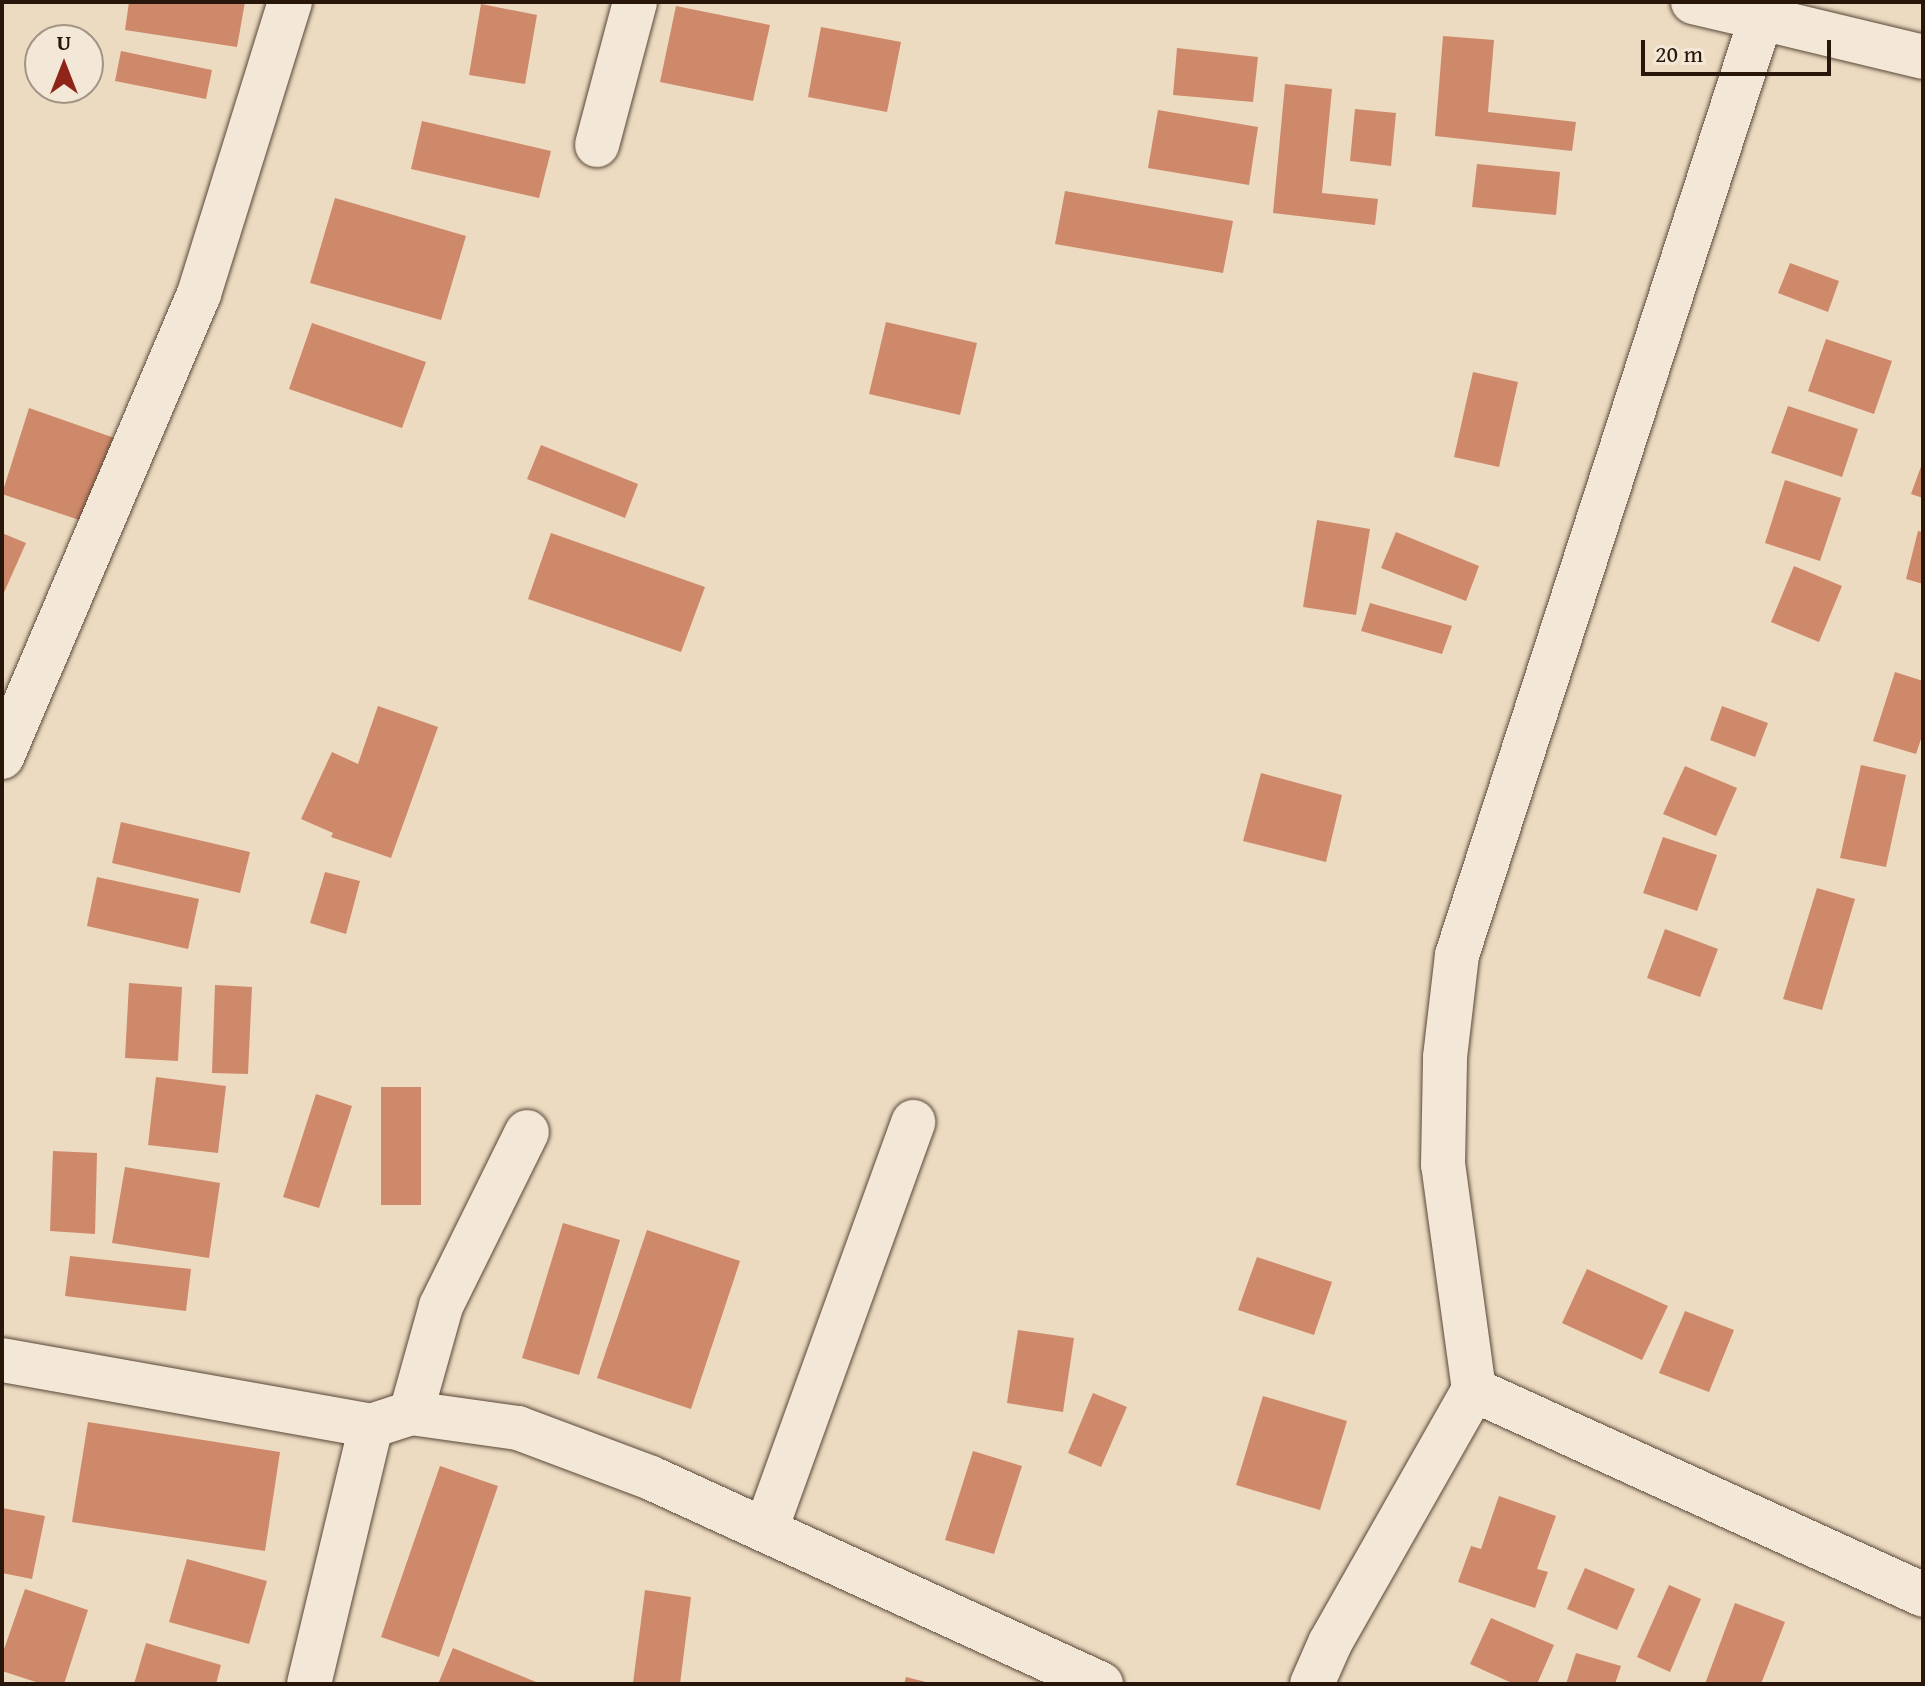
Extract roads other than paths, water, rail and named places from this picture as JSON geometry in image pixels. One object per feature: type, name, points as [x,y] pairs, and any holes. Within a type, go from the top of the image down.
[{"type":"street","points":[[2,757],[199,294],[290,2]]},
{"type":"street","points":[[597,145],[635,2]]},
{"type":"street","points":[[1693,2],[1923,57]]},
{"type":"street","points":[[1312,1684],[1330,1643],[1474,1390],[1443,1165],[1445,1057],[1457,955],[1761,18]]},
{"type":"street","points":[[766,1529],[913,1122]]},
{"type":"street","points":[[309,1684],[391,1419],[441,1306],[527,1132]]},
{"type":"street","points":[[2,1360],[391,1419],[518,1428],[766,1529],[1101,1684]]},
{"type":"street","points":[[1474,1390],[1923,1595]]}]
